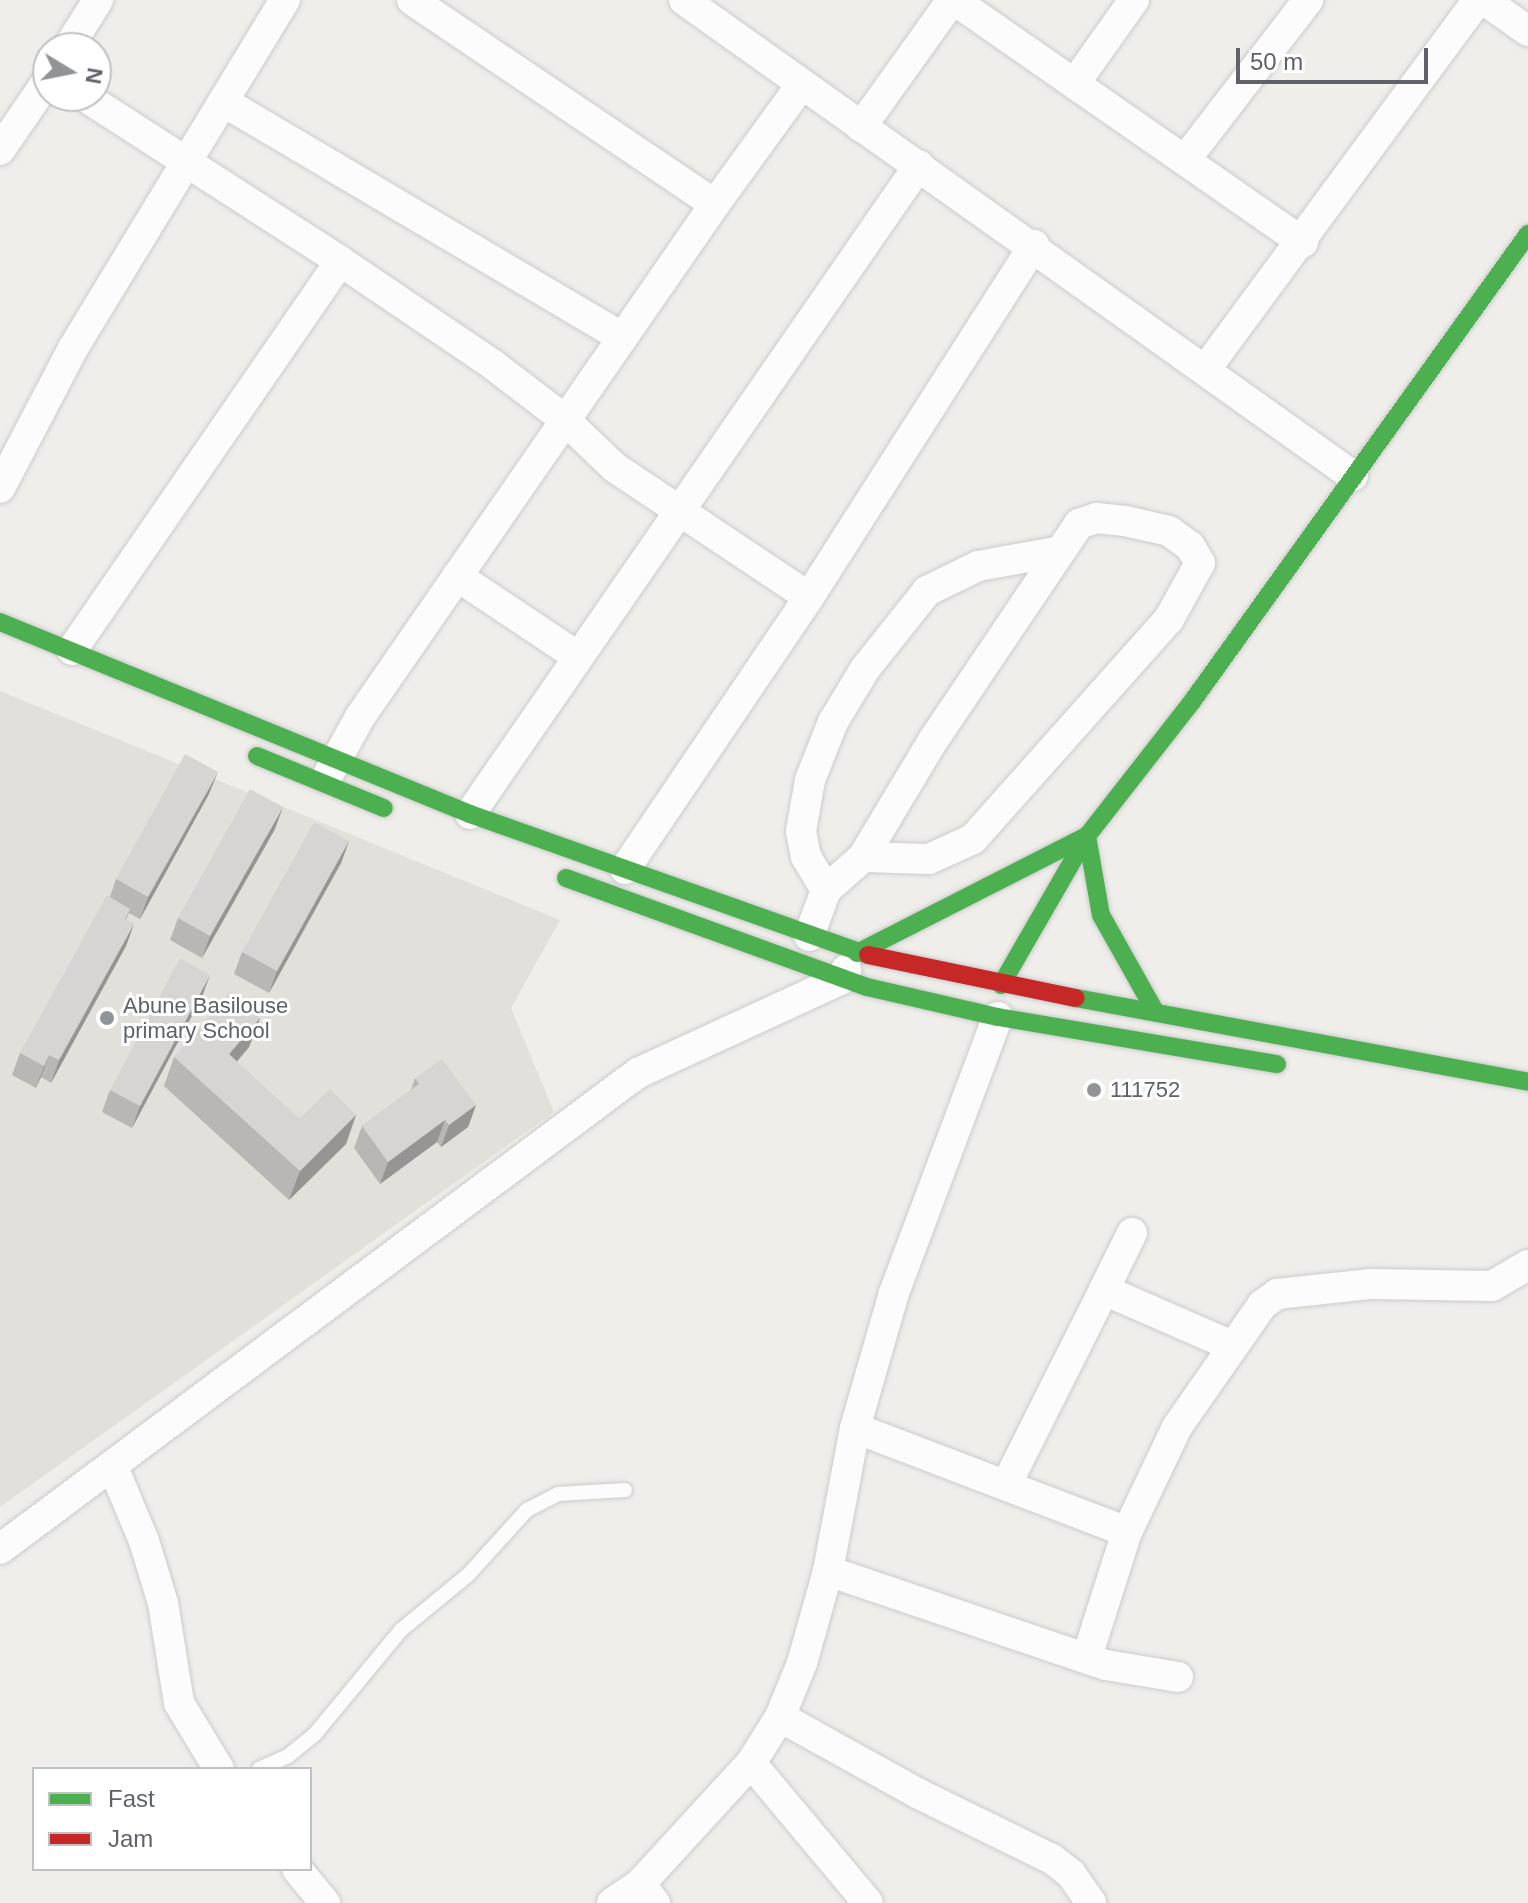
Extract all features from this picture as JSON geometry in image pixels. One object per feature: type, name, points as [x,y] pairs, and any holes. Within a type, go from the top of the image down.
[{"type":"street","points":[[78,32],[98,0]]},
{"type":"street","points":[[0,488],[11,441],[72,350],[285,0]]},
{"type":"street","points":[[412,0],[715,204]]},
{"type":"street","points":[[684,0],[861,127],[1034,245],[1353,476]]},
{"type":"street","points":[[861,127],[953,0],[1303,243]]},
{"type":"street","points":[[1075,83],[1134,0]]},
{"type":"street","points":[[1185,160],[1308,0]]},
{"type":"street","points":[[1205,370],[1303,243],[1481,0],[1528,31]]},
{"type":"street","points":[[330,771],[564,419],[802,84]]},
{"type":"street","points":[[224,102],[622,337]]},
{"type":"street","points":[[0,150],[32,103]]},
{"type":"street","points":[[108,112],[340,261],[564,419],[614,467],[809,597]]},
{"type":"street","points":[[470,814],[676,510],[919,165]]},
{"type":"street","points":[[1001,985],[1087,836],[1191,703],[1528,234]]},
{"type":"street","points":[[625,869],[809,597],[1034,245]]},
{"type":"street","points":[[72,650],[340,261]]},
{"type":"street","points":[[809,936],[826,890],[863,857],[1056,552],[1079,524],[1096,518],[1169,531],[1190,546],[1200,563],[1169,619],[973,839],[929,859],[863,857]]},
{"type":"street","points":[[826,890],[806,857],[801,831],[806,805],[833,722],[865,669],[927,591],[978,566],[1056,552]]},
{"type":"street","points":[[457,576],[577,656]]},
{"type":"street","points":[[0,622],[72,650],[330,771],[404,816]]},
{"type":"street","points":[[239,749],[330,771],[470,814],[857,953],[1001,985],[1528,1082]]},
{"type":"street","points":[[0,1549],[638,1073],[840,980],[857,953],[1087,836]]},
{"type":"street","points":[[1087,836],[1101,915],[1156,1013]]},
{"type":"street","points":[[546,870],[840,980],[998,1017],[1295,1067]]},
{"type":"street","points":[[612,1903],[648,1894],[751,1763],[780,1717],[802,1663],[828,1571],[855,1428],[894,1293],[998,1017]]},
{"type":"street","points":[[1006,1485],[1132,1233]]},
{"type":"street","points":[[1087,1657],[1127,1532],[1177,1427],[1262,1305],[1277,1294],[1371,1284],[1492,1286],[1528,1265]]},
{"type":"street","points":[[1104,1290],[1232,1346]]},
{"type":"street","points":[[855,1428],[1127,1532]]},
{"type":"street","points":[[113,1467],[144,1541],[163,1603],[179,1703],[218,1767]]},
{"type":"street","points":[[828,1571],[1144,1675],[1178,1677]]},
{"type":"street","points":[[780,1717],[1052,1859],[1071,1874],[1091,1903]]},
{"type":"street","points":[[751,1763],[868,1903]]},
{"type":"street","points":[[299,1871],[325,1903]]},
{"type":"lane","points":[[263,1767],[288,1756],[315,1734],[401,1630],[468,1575],[527,1510],[558,1494],[625,1490]]},
{"type":"shaded area","points":[[0,691],[560,920],[511,1008],[554,1112],[0,1507]]},
{"type":"building","points":[[185,754],[218,772],[148,897],[116,879]]},
{"type":"building","points":[[250,789],[283,807],[210,936],[178,918]]},
{"type":"building","points":[[314,822],[349,841],[277,971],[242,952]]},
{"type":"building","points":[[107,895],[130,909],[125,919],[134,924],[59,1060],[49,1055],[44,1066],[20,1053]]},
{"type":"building","points":[[180,958],[210,975],[140,1106],[110,1090]]},
{"type":"building","points":[[230,992],[260,1018],[229,1054],[299,1119],[330,1089],[356,1115],[300,1171],[174,1057]]},
{"type":"building","points":[[442,1059],[476,1105],[449,1125],[445,1120],[388,1162],[362,1126],[419,1084],[415,1078]]},
{"type":"traffic: fast","points":[[1001,985],[1087,836],[1191,703],[1528,234]]},
{"type":"traffic: fast","points":[[0,622],[470,814],[868,955]]},
{"type":"traffic: fast","points":[[257,756],[384,808]]},
{"type":"traffic: fast","points":[[857,953],[1087,836],[1101,915],[1156,1013]]},
{"type":"traffic: fast","points":[[566,878],[867,987],[998,1017],[1277,1064]]},
{"type":"traffic: fast","points":[[1076,998],[1528,1082]]},
{"type":"traffic: jam","points":[[868,955],[1076,998]]},
{"type":"place","name":"Abune Basilouse primary School","points":[[107,1018]]},
{"type":"place","name":"111752","points":[[1094,1090]]}]
